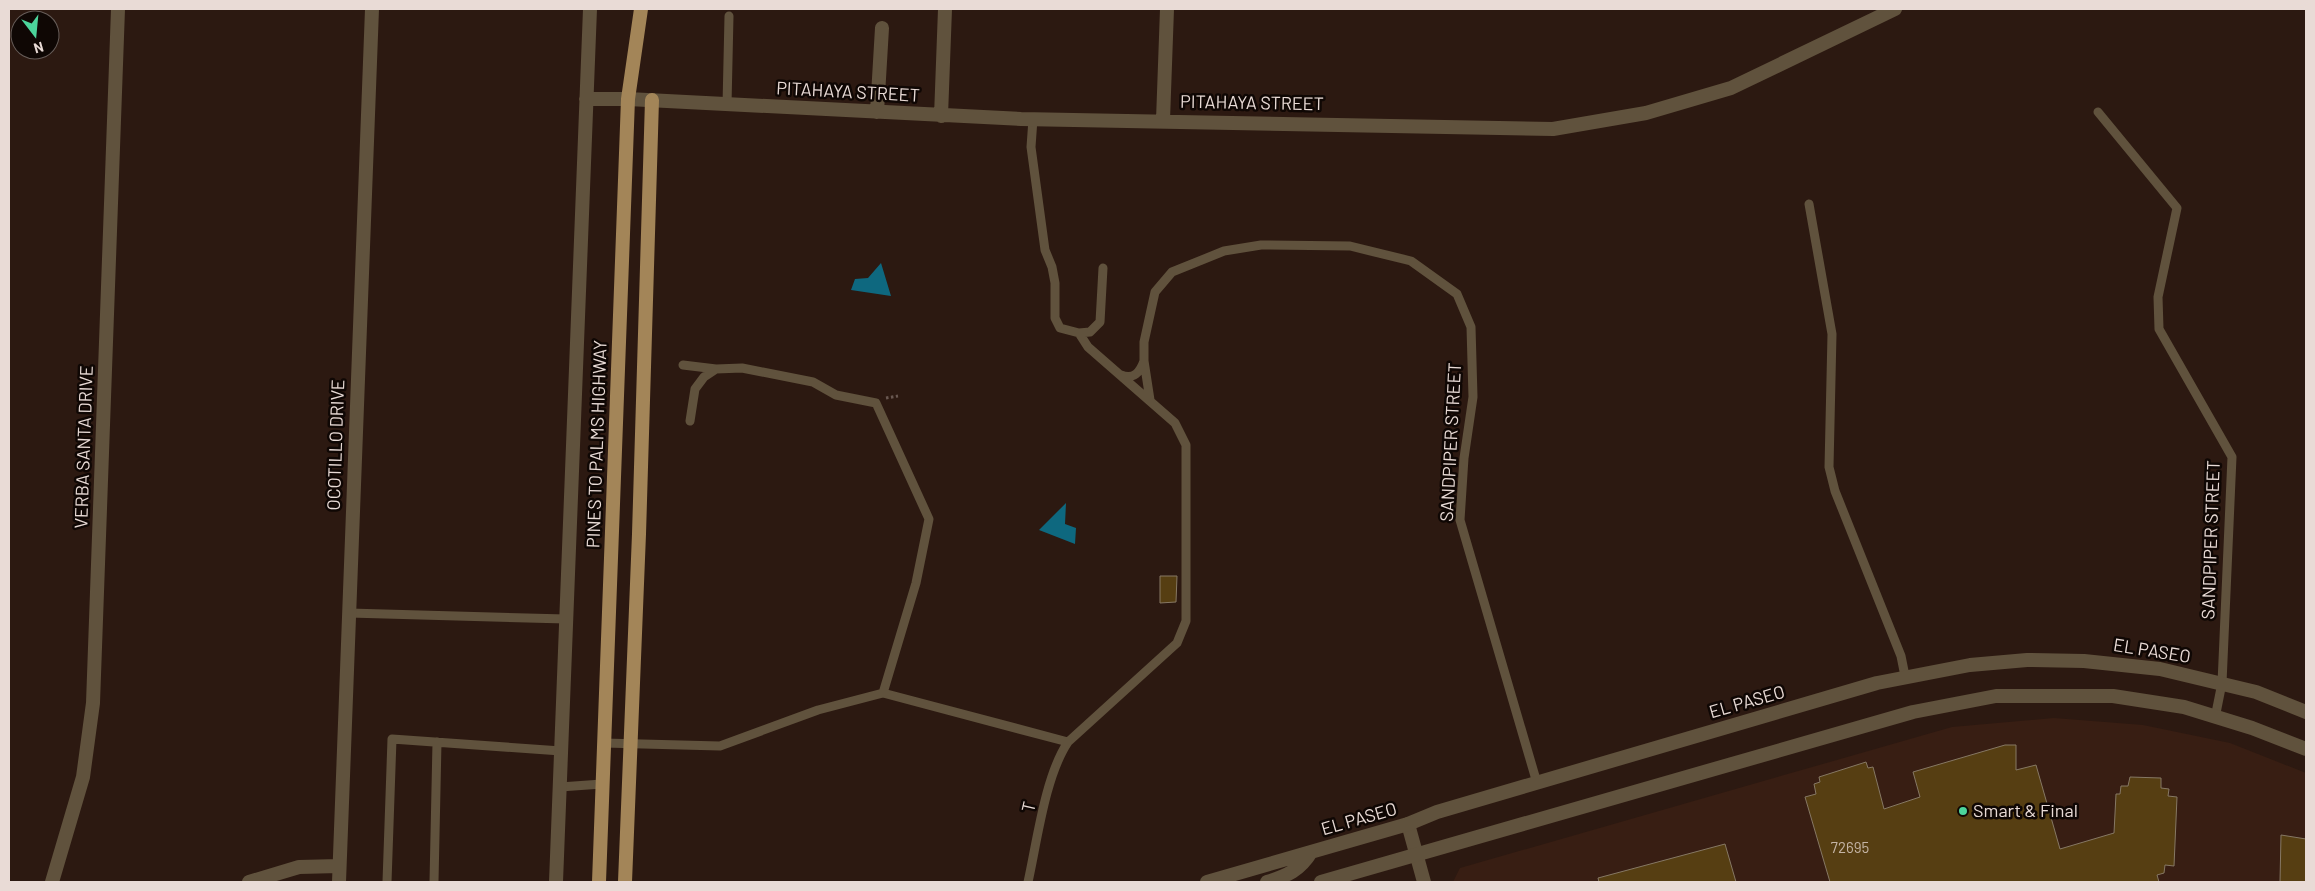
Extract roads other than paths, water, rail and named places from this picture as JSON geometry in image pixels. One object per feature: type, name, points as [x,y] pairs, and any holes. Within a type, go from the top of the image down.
[{"type":"main road","name":"PINES TO PALMS HIGHWAY","points":[[599,882],[628,99],[642,9]]},
{"type":"main road","points":[[625,882],[652,100]]},
{"type":"street","name":"VERBA SANTA DRIVE","points":[[52,882],[83,777],[93,703],[118,9]]},
{"type":"street","name":"OCOTILLO DRIVE","points":[[339,882],[372,9]]},
{"type":"street","points":[[556,882],[590,9]]},
{"type":"street","points":[[941,116],[945,9]]},
{"type":"street","points":[[1162,120],[1167,9]]},
{"type":"street","name":"PITAHAYA STREET","points":[[586,99],[652,100],[941,116],[1033,119],[1553,129],[1646,113],[1732,88],[1895,9]]},
{"type":"street","points":[[877,112],[882,28]]},
{"type":"street","name":"EL PASEO","points":[[1207,882],[1408,824],[1437,812],[1905,676],[1970,665],[2027,660],[2084,661],[2160,669],[2256,692],[2306,712]]},
{"type":"street","points":[[1321,882],[1913,712],[1955,702],[1996,696],[2113,696],[2184,707],[2252,728],[2306,749]]},
{"type":"street","points":[[1408,824],[1424,882]]},
{"type":"street","points":[[1267,882],[1288,876],[1304,864],[1311,852]]},
{"type":"street","points":[[249,882],[299,868],[339,866]]},
{"type":"lane","points":[[727,104],[729,16]]},
{"type":"lane","name":"SANDPIPER STREET","points":[[2098,112],[2177,208],[2158,297],[2159,329],[2232,457],[2222,683],[2215,718]]},
{"type":"lane","points":[[1033,119],[1031,147],[1045,250],[1055,283],[1055,318],[1060,328],[1079,333],[1090,332],[1100,322],[1103,268]]},
{"type":"lane","points":[[1809,204],[1832,334],[1830,467],[1835,491],[1901,656],[1905,676]]},
{"type":"lane","name":"SANDPIPER STREET","points":[[1150,400],[1144,360],[1144,342],[1155,292],[1172,272],[1224,251],[1261,245],[1350,246],[1412,261],[1457,294],[1471,327],[1473,397],[1464,458],[1460,520],[1537,783]]},
{"type":"lane","points":[[604,743],[720,746],[818,710],[883,693],[1068,742],[1172,649],[1184,627],[1186,445],[1175,423],[1082,341],[1079,333]]},
{"type":"lane","points":[[1119,374],[1131,377],[1137,374],[1144,360]]},
{"type":"lane","points":[[683,364],[716,368],[742,368],[813,382],[836,395],[873,401],[879,408],[929,519],[916,582],[883,693]]},
{"type":"lane","points":[[690,421],[695,389],[704,377],[716,368]]},
{"type":"lane","points":[[349,613],[566,620]]},
{"type":"lane","points":[[387,882],[392,739],[561,751]]},
{"type":"lane","points":[[434,882],[437,742]]},
{"type":"lane","name":"T","points":[[1028,882],[1052,779],[1060,755],[1068,742]]},
{"type":"lane","points":[[560,787],[602,784]]},
{"type":"water","points":[[881,263],[891,296],[851,290],[855,279],[868,278]]},
{"type":"water","points":[[1066,503],[1065,524],[1076,528],[1075,544],[1039,530]]},
{"type":"place","name":"Smart & Final","points":[[1963,811]]}]
